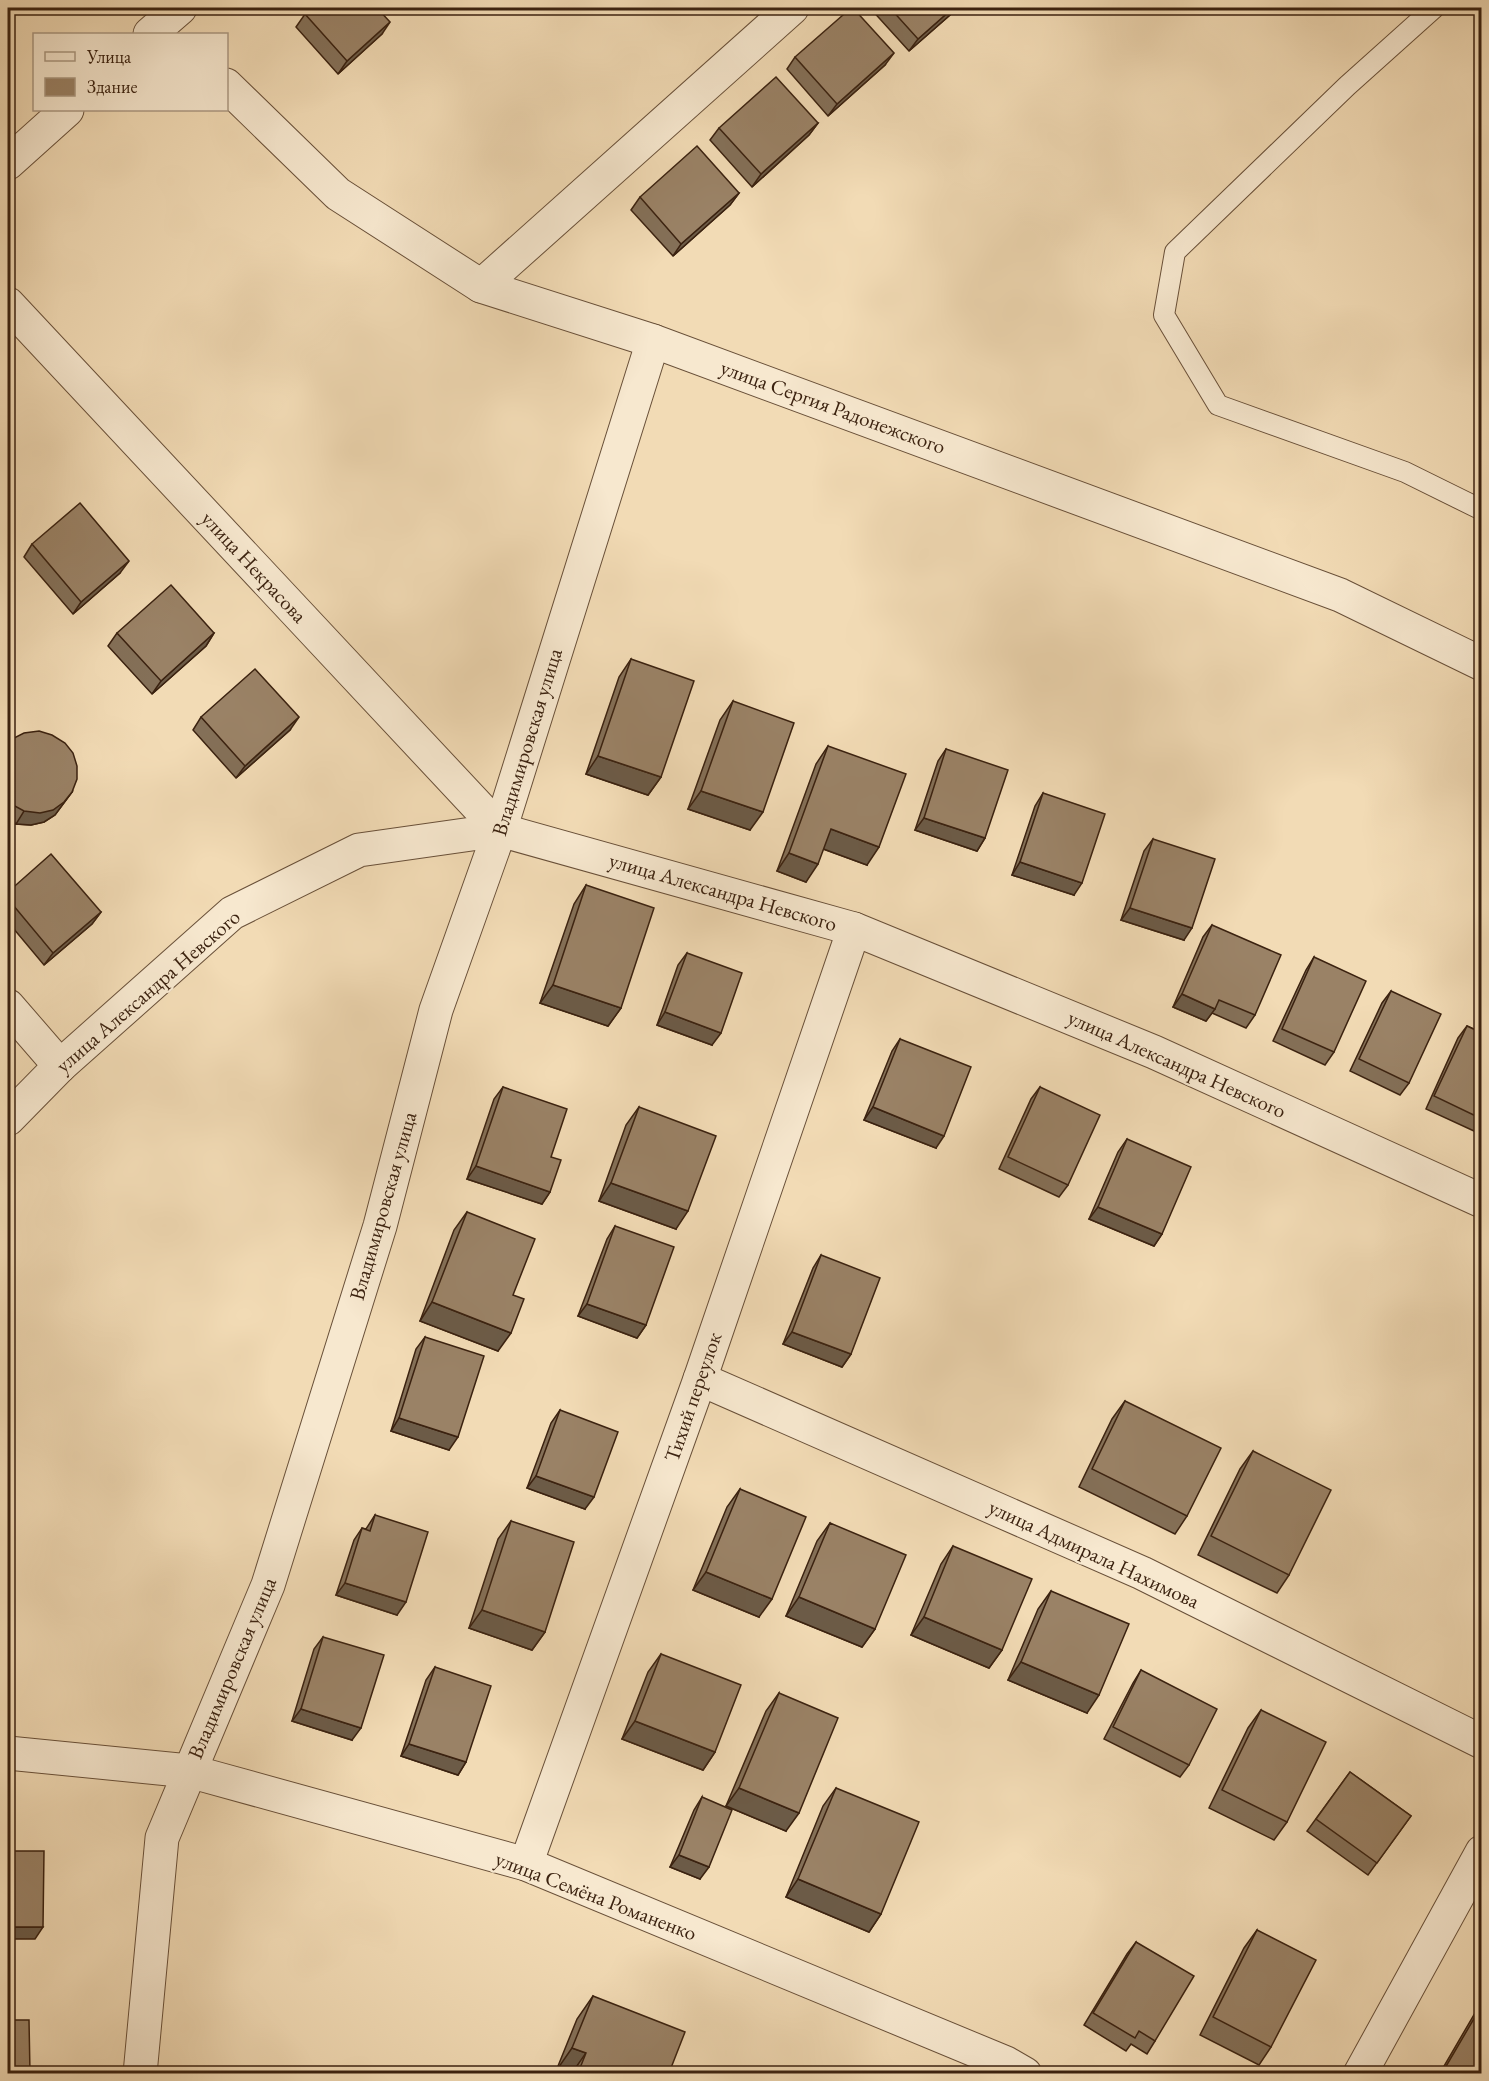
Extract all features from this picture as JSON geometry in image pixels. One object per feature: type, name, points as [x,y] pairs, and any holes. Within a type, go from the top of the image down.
[{"type":"street","points":[[481,286],[792,8]]},
{"type":"street","name":"улица Сергия Радонежского","points":[[228,87],[338,194],[481,286],[652,341],[1340,595],[1482,664]]},
{"type":"street","points":[[8,163],[66,111]]},
{"type":"street","name":"улица Некрасова","points":[[8,304],[500,830]]},
{"type":"street","name":"Владимировская улица","points":[[140,2073],[162,1838],[268,1585],[380,1226],[436,1010],[500,830],[652,341]]},
{"type":"street","name":"улица Александра Невского","points":[[8,1119],[60,1066],[232,913],[359,850],[500,830],[854,928],[1154,1052],[1482,1201]]},
{"type":"street","name":"Тихий переулок","points":[[526,1864],[700,1378],[854,928]]},
{"type":"street","points":[[8,1006],[60,1066]]},
{"type":"street","name":"улица Адмирала Нахимова","points":[[700,1378],[1142,1573],[1482,1742]]},
{"type":"street","name":"улица Семёна Романенко","points":[[8,1753],[189,1771],[526,1864],[1010,2070]]},
{"type":"street","points":[[1360,2073],[1482,1852]]},
{"type":"lane","points":[[1434,8],[1347,86],[1175,252],[1164,315],[1218,405],[1405,472],[1482,510]]},
{"type":"building","points":[[312,8],[377,8],[390,22],[347,61],[305,14]]},
{"type":"building","points":[[851,8],[894,53],[837,104],[795,57]]},
{"type":"building","points":[[890,8],[953,8],[918,39]]},
{"type":"building","points":[[776,77],[818,123],[761,174],[719,128]]},
{"type":"building","points":[[697,146],[739,193],[681,244],[640,197]]},
{"type":"building","points":[[80,503],[129,561],[81,602],[32,544]]},
{"type":"building","points":[[171,585],[214,633],[161,681],[117,633]]},
{"type":"building","points":[[631,659],[694,681],[661,777],[598,756]]},
{"type":"building","points":[[255,669],[299,717],[245,766],[201,717]]},
{"type":"building","points":[[733,701],[794,723],[763,812],[701,791]]},
{"type":"building","points":[[39,731],[52,735],[65,743],[73,753],[77,766],[77,779],[72,792],[53,810],[40,813],[24,811],[8,800],[8,744],[12,739],[24,733]]},
{"type":"building","points":[[828,746],[906,774],[879,847],[831,829],[818,864],[789,853]]},
{"type":"building","points":[[946,749],[1008,770],[985,838],[924,818]]},
{"type":"building","points":[[1043,793],[1105,814],[1082,883],[1020,862]]},
{"type":"building","points":[[1153,839],[1215,859],[1192,928],[1130,908]]},
{"type":"building","points":[[51,854],[101,912],[53,953],[8,899],[8,892]]},
{"type":"building","points":[[586,885],[654,908],[621,1008],[553,985]]},
{"type":"building","points":[[1212,925],[1281,955],[1255,1015],[1219,1000],[1215,1009],[1182,994]]},
{"type":"building","points":[[687,953],[742,973],[721,1033],[665,1012]]},
{"type":"building","points":[[1314,957],[1366,981],[1334,1052],[1282,1029]]},
{"type":"building","points":[[1391,991],[1441,1014],[1409,1083],[1359,1059]]},
{"type":"building","points":[[1467,1026],[1482,1033],[1482,1119],[1434,1096]]},
{"type":"building","points":[[900,1039],[971,1067],[944,1136],[873,1107]]},
{"type":"building","points":[[503,1087],[567,1109],[551,1157],[561,1160],[550,1192],[476,1166]]},
{"type":"building","points":[[1040,1087],[1100,1115],[1068,1185],[1008,1157]]},
{"type":"building","points":[[639,1107],[716,1136],[688,1211],[611,1183]]},
{"type":"building","points":[[1127,1139],[1191,1167],[1162,1234],[1098,1207]]},
{"type":"building","points":[[467,1212],[535,1239],[513,1295],[524,1299],[511,1333],[432,1302]]},
{"type":"building","points":[[615,1226],[674,1247],[646,1325],[587,1304]]},
{"type":"building","points":[[821,1255],[880,1278],[851,1354],[792,1332]]},
{"type":"building","points":[[425,1337],[484,1356],[458,1437],[399,1418]]},
{"type":"building","points":[[1125,1401],[1221,1448],[1187,1516],[1092,1469]]},
{"type":"building","points":[[560,1410],[618,1432],[594,1497],[536,1476]]},
{"type":"building","points":[[1253,1451],[1331,1490],[1289,1575],[1211,1536]]},
{"type":"building","points":[[740,1489],[806,1517],[772,1599],[706,1572]]},
{"type":"building","points":[[375,1515],[428,1532],[406,1602],[345,1583],[362,1528],[370,1531]]},
{"type":"building","points":[[511,1521],[574,1542],[545,1632],[482,1610]]},
{"type":"building","points":[[830,1523],[906,1555],[875,1629],[799,1597]]},
{"type":"building","points":[[953,1546],[1032,1579],[1002,1650],[924,1617]]},
{"type":"building","points":[[1051,1591],[1129,1624],[1099,1695],[1021,1662]]},
{"type":"building","points":[[323,1637],[384,1655],[361,1728],[301,1709]]},
{"type":"building","points":[[661,1654],[741,1685],[715,1752],[635,1721]]},
{"type":"building","points":[[435,1667],[491,1686],[466,1762],[409,1744]]},
{"type":"building","points":[[1141,1670],[1217,1709],[1189,1765],[1113,1727]]},
{"type":"building","points":[[779,1693],[838,1718],[799,1813],[739,1788]]},
{"type":"building","points":[[1261,1710],[1326,1742],[1287,1822],[1222,1790]]},
{"type":"building","points":[[1350,1772],[1411,1816],[1377,1863],[1316,1819]]},
{"type":"building","points":[[836,1788],[919,1822],[881,1914],[798,1879]]},
{"type":"building","points":[[702,1797],[732,1810],[709,1867],[679,1855]]},
{"type":"building","points":[[8,1851],[44,1851],[43,1927],[8,1927]]},
{"type":"building","points":[[1257,1930],[1316,1960],[1271,2047],[1213,2017]]},
{"type":"building","points":[[1136,1942],[1194,1976],[1155,2041],[1139,2031],[1135,2038],[1093,2013]]},
{"type":"building","points":[[593,1996],[685,2032],[669,2073],[578,2073],[586,2053],[572,2048]]},
{"type":"building","points":[[1482,2005],[1482,2073],[1455,2073],[1445,2068]]},
{"type":"building","points":[[8,2020],[29,2020],[30,2073],[8,2073]]}]
